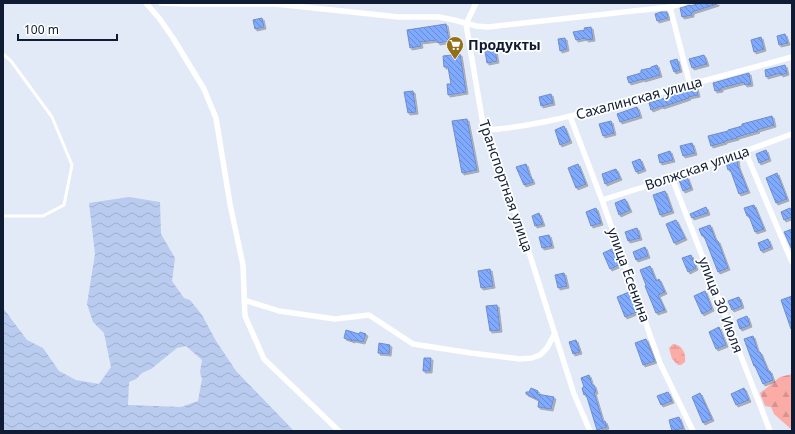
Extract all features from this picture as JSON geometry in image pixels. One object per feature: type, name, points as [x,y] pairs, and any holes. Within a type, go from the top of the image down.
[{"type":"street","points":[[146,3],[173,38],[204,89],[216,118],[230,204],[243,265],[245,316],[264,359],[339,431]]},
{"type":"street","points":[[161,3],[275,4],[399,17],[440,17],[466,24],[488,27],[670,7],[684,3]]},
{"type":"street","points":[[466,24],[476,3]]},
{"type":"street","points":[[670,7],[690,85]]},
{"type":"street","name":"Транспортная улица","points":[[466,24],[484,130],[521,227],[574,394],[590,431]]},
{"type":"street","name":"Сахалинская улица","points":[[484,130],[504,129],[570,116],[792,57]]},
{"type":"street","name":"улица Есенина","points":[[570,116],[602,200],[660,363],[693,431]]},
{"type":"street","name":"Волжская улица","points":[[602,200],[672,178],[792,134]]},
{"type":"street","points":[[745,151],[792,262]]},
{"type":"street","name":"улица 30 Июля","points":[[672,178],[770,431]]},
{"type":"street","points":[[244,300],[279,311],[336,319],[369,315],[414,344],[520,359],[532,358],[540,355],[547,348],[554,333]]},
{"type":"lane","points":[[3,54],[11,61],[52,117],[72,165],[64,205],[43,216],[3,216]]},
{"type":"green space","points":[[673,344],[679,346],[683,350],[685,362],[681,365],[678,365],[672,359],[669,348]]},
{"type":"green space","points":[[792,374],[792,430],[774,414],[771,407],[765,406],[760,393],[780,377]]},
{"type":"water","points":[[129,197],[160,202],[161,234],[175,258],[172,281],[184,298],[190,300],[202,315],[216,341],[236,371],[294,431],[3,431],[3,308],[27,340],[43,348],[59,371],[76,380],[99,384],[111,367],[104,333],[93,322],[87,304],[95,254],[89,203]],"holes":[[[186,346],[202,360],[200,372],[202,379],[198,401],[181,407],[128,405],[129,382],[151,369],[177,348]]]},
{"type":"building","points":[[701,3],[717,4],[692,12],[692,15],[682,17],[680,8]]},
{"type":"building","points":[[667,12],[668,18],[657,21],[655,14]]},
{"type":"building","points":[[262,18],[264,27],[255,29],[253,20]]},
{"type":"building","points":[[446,24],[449,41],[438,43],[437,40],[420,42],[421,46],[410,48],[407,30]]},
{"type":"building","points":[[591,27],[593,39],[586,40],[586,38],[576,40],[573,32],[585,30],[584,28]]},
{"type":"building","points":[[785,34],[788,43],[779,45],[777,36]]},
{"type":"building","points":[[761,37],[764,49],[754,52],[751,40]]},
{"type":"building","points":[[565,38],[567,49],[560,51],[558,39]]},
{"type":"building","points":[[495,50],[497,61],[487,63],[485,51]]},
{"type":"building","points":[[460,54],[466,92],[448,95],[447,84],[451,84],[448,67],[444,67],[443,56]]},
{"type":"building","points":[[704,55],[707,64],[692,68],[689,59]]},
{"type":"building","points":[[677,59],[680,70],[674,72],[670,61]]},
{"type":"building","points":[[657,65],[660,75],[629,83],[627,77],[641,73],[641,70]]},
{"type":"building","points":[[785,65],[787,73],[781,75],[780,73],[766,77],[765,70]]},
{"type":"building","points":[[749,73],[751,84],[745,85],[744,82],[715,91],[713,83]]},
{"type":"building","points":[[696,87],[698,95],[651,110],[649,103],[667,97],[666,95]]},
{"type":"building","points":[[413,91],[416,112],[408,113],[404,92]]},
{"type":"building","points":[[551,94],[553,103],[541,106],[539,97]]},
{"type":"building","points":[[637,107],[640,116],[620,122],[617,114]]},
{"type":"building","points":[[772,116],[774,125],[711,146],[708,136],[728,131],[742,126],[742,124]]},
{"type":"building","points":[[467,119],[477,170],[462,173],[452,121]]},
{"type":"building","points":[[611,121],[614,133],[603,136],[599,124]]},
{"type":"building","points":[[564,126],[570,141],[560,145],[555,130]]},
{"type":"building","points":[[692,143],[695,153],[683,156],[680,146]]},
{"type":"building","points":[[766,150],[769,159],[759,163],[756,154]]},
{"type":"building","points":[[670,151],[673,160],[660,163],[658,155]]},
{"type":"building","points":[[640,159],[644,169],[636,172],[632,162]]},
{"type":"building","points":[[737,159],[738,166],[748,191],[739,194],[730,169],[728,170],[726,163]]},
{"type":"building","points":[[526,164],[533,182],[524,185],[516,167]]},
{"type":"building","points":[[578,164],[586,184],[576,188],[568,168]]},
{"type":"building","points":[[616,169],[620,178],[605,184],[602,174]]},
{"type":"building","points":[[777,173],[787,199],[776,203],[766,178]]},
{"type":"building","points":[[687,177],[691,188],[683,191],[679,180]]},
{"type":"building","points":[[665,191],[672,211],[660,215],[653,195]]},
{"type":"building","points":[[625,199],[630,210],[619,215],[615,203]]},
{"type":"building","points":[[754,205],[764,229],[755,232],[749,216],[747,216],[744,208]]},
{"type":"building","points":[[706,207],[708,213],[692,218],[690,214]]},
{"type":"building","points":[[596,208],[601,223],[591,226],[586,212]]},
{"type":"building","points":[[790,208],[792,217],[784,220],[781,212]]},
{"type":"building","points":[[539,213],[543,224],[535,226],[532,216]]},
{"type":"building","points":[[676,220],[685,238],[674,243],[666,224]]},
{"type":"building","points":[[710,225],[716,241],[718,241],[728,268],[718,272],[704,236],[702,236],[699,229]]},
{"type":"building","points":[[637,228],[640,238],[628,241],[625,232]]},
{"type":"building","points":[[792,229],[792,250],[784,232]]},
{"type":"building","points":[[549,235],[552,246],[542,248],[539,237]]},
{"type":"building","points":[[768,239],[771,247],[761,251],[758,243]]},
{"type":"building","points":[[645,247],[648,256],[636,260],[633,252]]},
{"type":"building","points":[[612,249],[619,265],[610,269],[603,253]]},
{"type":"building","points":[[691,255],[696,268],[688,272],[682,258]]},
{"type":"building","points":[[650,266],[656,281],[659,279],[665,292],[658,295],[665,310],[656,313],[640,270]]},
{"type":"building","points":[[490,269],[493,286],[481,288],[478,271]]},
{"type":"building","points":[[564,273],[567,286],[558,288],[555,275]]},
{"type":"building","points":[[705,291],[712,309],[702,314],[694,296]]},
{"type":"building","points":[[629,292],[637,312],[625,317],[617,297]]},
{"type":"building","points":[[792,296],[792,329],[791,329],[781,300]]},
{"type":"building","points":[[739,297],[742,306],[732,310],[728,301]]},
{"type":"building","points":[[497,305],[500,330],[490,331],[486,306]]},
{"type":"building","points":[[747,316],[750,325],[740,329],[737,320]]},
{"type":"building","points":[[719,327],[726,345],[716,349],[709,332]]},
{"type":"building","points":[[346,330],[359,334],[360,332],[366,334],[363,342],[344,338]]},
{"type":"building","points":[[753,336],[758,352],[760,352],[773,380],[763,384],[754,366],[744,339]]},
{"type":"building","points":[[646,339],[655,361],[643,365],[635,343]]},
{"type":"building","points":[[576,340],[580,352],[573,354],[569,342]]},
{"type":"building","points":[[379,343],[390,345],[389,354],[378,353]]},
{"type":"building","points":[[424,358],[431,358],[430,371],[423,371]]},
{"type":"building","points":[[589,375],[592,385],[594,385],[596,392],[594,392],[603,422],[605,421],[607,427],[597,430],[586,394],[584,395],[582,388],[584,387],[581,378]]},
{"type":"building","points":[[531,388],[538,391],[537,394],[554,397],[551,409],[538,407],[539,400],[526,394],[526,392],[529,392]]},
{"type":"building","points":[[744,388],[749,400],[736,405],[731,394]]},
{"type":"building","points":[[668,392],[672,401],[661,405],[657,396]]},
{"type":"building","points":[[700,393],[712,419],[703,423],[692,397]]},
{"type":"building","points":[[679,417],[683,428],[672,431],[669,420]]},
{"type":"place","name":"Продукты","points":[[455,60]]}]
